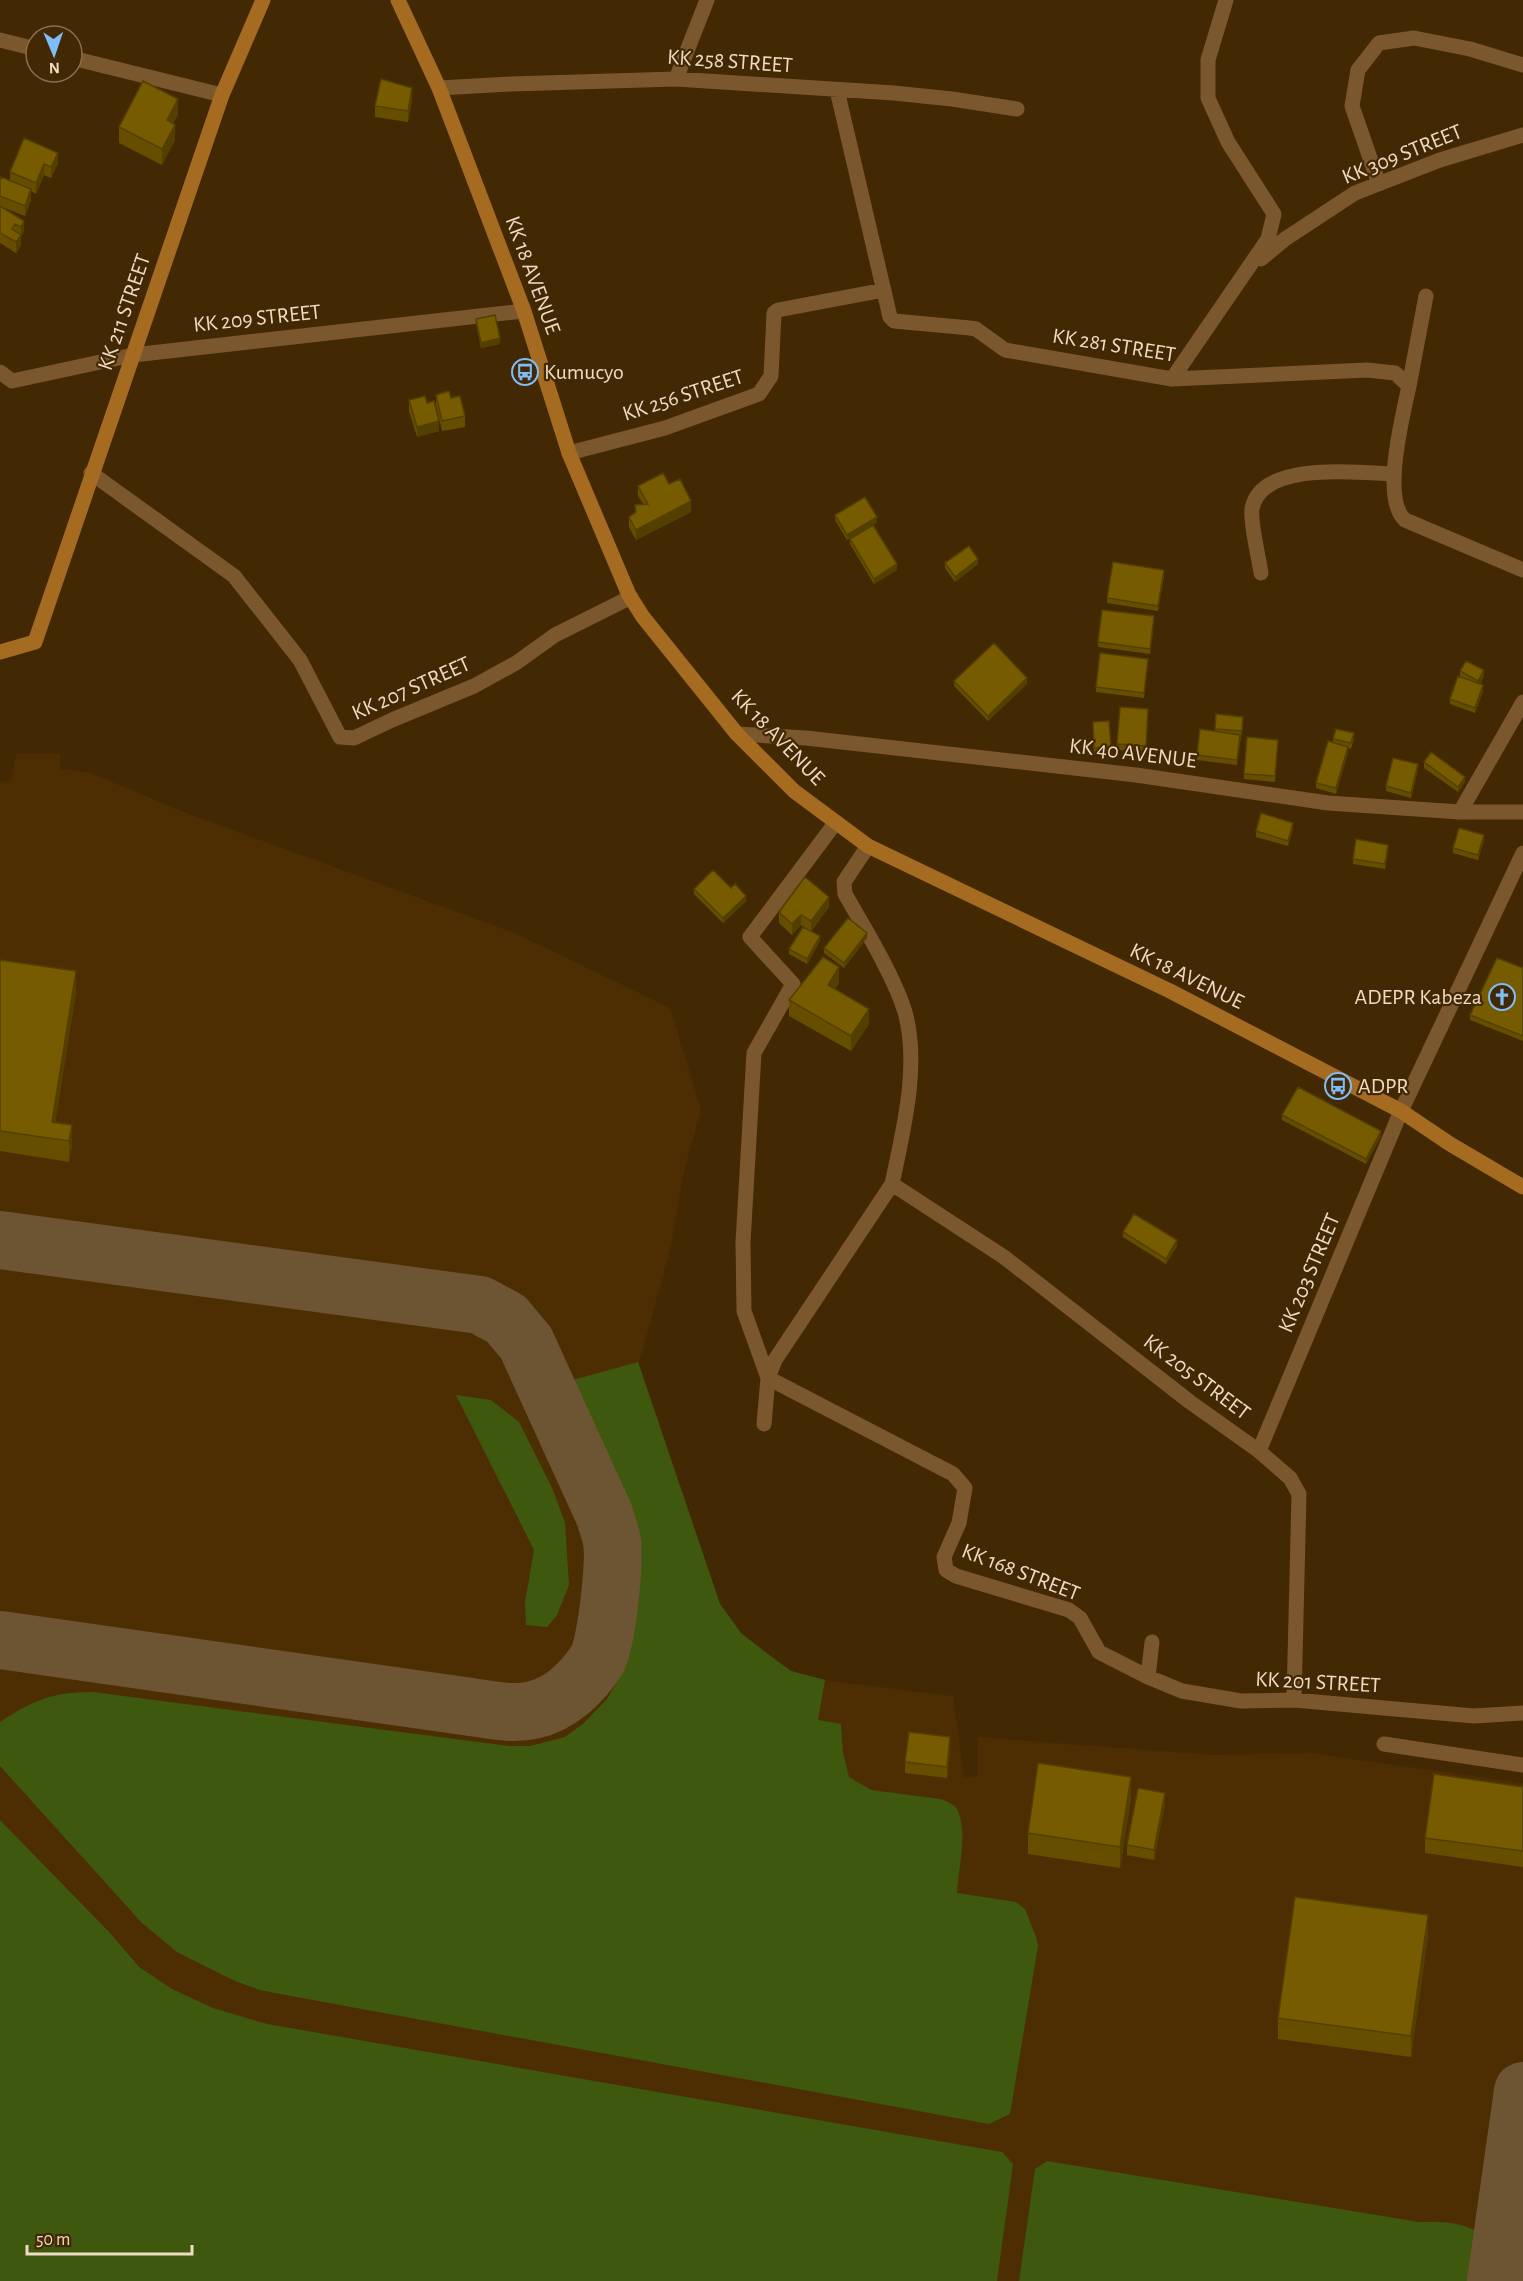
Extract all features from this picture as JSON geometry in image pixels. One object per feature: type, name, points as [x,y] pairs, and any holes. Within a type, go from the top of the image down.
[{"type":"main road","name":"KK 211 STREET","points":[[0,652],[35,642],[222,95],[263,0]]},
{"type":"main road","name":"KK 18 AVENUE","points":[[398,0],[439,88],[524,311],[569,453],[631,597],[643,617],[737,735],[794,791],[868,846],[1170,991],[1401,1111],[1450,1144],[1523,1187]]},
{"type":"street","points":[[676,79],[707,0]]},
{"type":"street","points":[[1172,379],[1268,239],[1274,214],[1228,142],[1208,98],[1208,60],[1226,0]]},
{"type":"street","points":[[1379,184],[1352,106],[1358,70],[1380,43],[1414,38],[1470,49],[1523,65]]},
{"type":"street","points":[[0,40],[24,46]]},
{"type":"street","points":[[84,61],[222,95]]},
{"type":"street","name":"KK 258 STREET","points":[[439,88],[676,79],[929,96],[1017,109]]},
{"type":"street","name":"KK 281 STREET","points":[[837,90],[890,317],[894,321],[976,329],[1005,350],[1172,379],[1368,370],[1395,373],[1409,386]]},
{"type":"street","name":"KK 309 STREET","points":[[1247,271],[1285,239],[1355,193],[1440,160],[1523,135]]},
{"type":"street","name":"KK 256 STREET","points":[[569,453],[665,428],[759,394],[771,375],[774,313],[778,310],[884,291]]},
{"type":"street","points":[[1426,296],[1392,474],[1399,515],[1405,520],[1523,570]]},
{"type":"street","name":"KK 209 STREET","points":[[4,380],[133,355],[524,311]]},
{"type":"street","points":[[1261,573],[1252,511],[1258,493],[1279,479],[1329,471],[1392,474]]},
{"type":"street","name":"KK 207 STREET","points":[[91,473],[234,576],[300,660],[340,737],[354,738],[474,686],[516,663],[555,635],[631,597]]},
{"type":"street","points":[[1460,812],[1523,702]]},
{"type":"street","name":"KK 40 AVENUE","points":[[737,735],[806,738],[1136,775],[1328,802],[1460,812],[1523,812]]},
{"type":"street","points":[[768,1378],[744,1311],[743,1242],[753,1065],[754,1053],[793,984],[750,937],[836,822]]},
{"type":"street","points":[[764,1424],[768,1378],[784,1343],[892,1184],[909,1104],[910,1040],[905,1013],[898,992],[845,894],[844,882],[868,846]]},
{"type":"street","name":"KK 203 STREET","points":[[1259,1451],[1401,1111],[1523,853]]},
{"type":"street","name":"KK 205 STREET","points":[[892,1184],[1004,1257],[1190,1402],[1259,1451],[1290,1478],[1299,1494],[1294,1700]]},
{"type":"street","name":"KK 168 STREET","points":[[768,1378],[953,1474],[960,1480],[965,1488],[958,1523],[944,1557],[946,1570],[956,1576],[1069,1610],[1080,1618],[1100,1652],[1148,1677]]},
{"type":"street","points":[[1148,1677],[1152,1642]]},
{"type":"street","name":"KK 201 STREET","points":[[1148,1677],[1182,1691],[1241,1701],[1294,1700],[1474,1716],[1523,1713]]},
{"type":"street","points":[[1384,1744],[1523,1765]]},
{"type":"shaded area","points":[[16,754],[60,754],[60,769],[88,772],[189,814],[515,933],[670,1008],[701,1109],[683,1176],[671,1247],[639,1363],[720,1604],[741,1633],[791,1671],[825,1680],[953,1696],[964,1777],[978,1776],[978,1737],[1214,1755],[1310,1753],[1523,1783],[1523,2281],[0,2281],[0,782],[11,781]]},
{"type":"green space","points":[[638,1362],[720,1604],[741,1633],[791,1671],[825,1680],[818,1720],[841,1724],[843,1753],[849,1777],[871,1790],[940,1799],[951,1803],[956,1808],[962,1826],[957,1893],[1016,1902],[1025,1909],[1038,1946],[1010,2114],[989,2124],[260,1990],[235,1981],[177,1952],[142,1923],[0,1766],[0,1722],[44,1699],[79,1692],[509,1746],[530,1746],[565,1737],[584,1723],[607,1699],[622,1673],[642,1551],[634,1525],[569,1381]]},
{"type":"green space","points":[[456,1395],[491,1400],[519,1422],[553,1490],[565,1523],[569,1585],[557,1615],[547,1627],[526,1625],[525,1602],[534,1550]]},
{"type":"green space","points":[[0,1820],[110,1933],[139,1967],[172,1989],[213,2008],[267,2024],[1002,2152],[1013,2164],[997,2281],[0,2281]]},
{"type":"green space","points":[[1047,2161],[1419,2222],[1462,2225],[1485,2237],[1478,2281],[1019,2281],[1035,2169]]},
{"type":"building","points":[[381,79],[412,88],[408,111],[375,106]]},
{"type":"building","points":[[143,81],[178,99],[167,120],[175,125],[162,149],[119,127]]},
{"type":"building","points":[[24,138],[58,153],[51,167],[44,164],[36,183],[10,172]]},
{"type":"building","points":[[1,177],[31,189],[25,206],[0,196]]},
{"type":"building","points":[[0,206],[24,221],[21,227],[15,224],[12,229],[21,235],[16,242],[0,233]]},
{"type":"building","points":[[495,315],[500,338],[481,343],[476,319]]},
{"type":"building","points":[[449,391],[451,398],[460,396],[465,416],[442,421],[436,395]]},
{"type":"building","points":[[425,396],[427,403],[434,401],[439,421],[417,427],[409,400]]},
{"type":"building","points":[[663,473],[669,484],[680,479],[691,501],[636,530],[629,517],[636,512],[635,505],[648,504],[638,486]]},
{"type":"building","points":[[865,497],[877,517],[847,535],[835,515]]},
{"type":"building","points":[[873,525],[897,564],[874,579],[850,539]]},
{"type":"building","points":[[969,546],[978,559],[955,577],[945,563]]},
{"type":"building","points":[[1113,562],[1164,570],[1158,606],[1107,598]]},
{"type":"building","points":[[1102,610],[1154,616],[1150,649],[1098,642]]},
{"type":"building","points":[[994,643],[1027,678],[988,716],[954,681]]},
{"type":"building","points":[[1100,653],[1148,659],[1144,693],[1096,687]]},
{"type":"building","points":[[1466,661],[1484,670],[1478,681],[1460,671]]},
{"type":"building","points":[[1458,676],[1483,685],[1475,708],[1450,699]]},
{"type":"building","points":[[1120,707],[1148,709],[1146,746],[1117,744]]},
{"type":"building","points":[[1216,714],[1243,717],[1242,731],[1215,729]]},
{"type":"building","points":[[1109,721],[1111,747],[1094,748],[1093,722]]},
{"type":"building","points":[[1200,729],[1240,735],[1237,760],[1197,755]]},
{"type":"building","points":[[1336,729],[1354,733],[1351,743],[1333,739]]},
{"type":"building","points":[[1247,737],[1278,740],[1275,776],[1244,774]]},
{"type":"building","points":[[1328,741],[1348,747],[1336,788],[1316,783]]},
{"type":"building","points":[[1431,752],[1465,777],[1458,787],[1424,762]]},
{"type":"building","points":[[1393,758],[1418,764],[1411,793],[1386,786]]},
{"type":"building","points":[[1261,813],[1293,823],[1288,841],[1256,831]]},
{"type":"building","points":[[1459,828],[1484,835],[1478,855],[1453,848]]},
{"type":"building","points":[[1356,839],[1388,845],[1385,864],[1353,859]]},
{"type":"building","points":[[713,870],[731,888],[735,884],[746,896],[723,918],[694,889]]},
{"type":"building","points":[[805,877],[829,897],[811,921],[801,915],[792,924],[779,912]]},
{"type":"building","points":[[848,918],[867,933],[844,963],[824,948]]},
{"type":"building","points":[[803,927],[820,936],[807,959],[789,949]]},
{"type":"building","points":[[823,957],[839,967],[828,985],[869,1009],[851,1036],[789,1000]]},
{"type":"building","name":"ADEPR Kabeza","points":[[1497,958],[1523,968],[1523,1036],[1470,1015]]},
{"type":"building","points":[[0,960],[76,971],[52,1122],[72,1125],[69,1141],[0,1131]]},
{"type":"building","points":[[1298,1087],[1381,1131],[1366,1159],[1282,1115]]},
{"type":"building","points":[[1134,1214],[1177,1240],[1166,1259],[1123,1232]]},
{"type":"building","points":[[909,1732],[950,1737],[947,1767],[905,1762]]},
{"type":"building","points":[[1038,1763],[1131,1777],[1120,1847],[1028,1833]]},
{"type":"building","points":[[1434,1774],[1523,1787],[1523,1851],[1425,1838]]},
{"type":"building","points":[[1138,1788],[1165,1793],[1154,1850],[1127,1845]]},
{"type":"building","points":[[1295,1897],[1428,1915],[1411,2036],[1278,2018]]},
{"type":"taxiway","points":[[0,1240],[480,1305],[506,1319],[526,1343],[604,1514],[613,1551],[607,1620],[597,1660],[570,1691],[552,1703],[533,1710],[507,1712],[490,1710],[0,1640]]},
{"type":"taxiway","points":[[1496,2281],[1523,2091]]},
{"type":"place","name":"Kumucyo","points":[[525,372]]},
{"type":"place","name":"ADEPR Kabeza","points":[[1502,997]]},
{"type":"place","name":"ADPR","points":[[1338,1086]]}]
